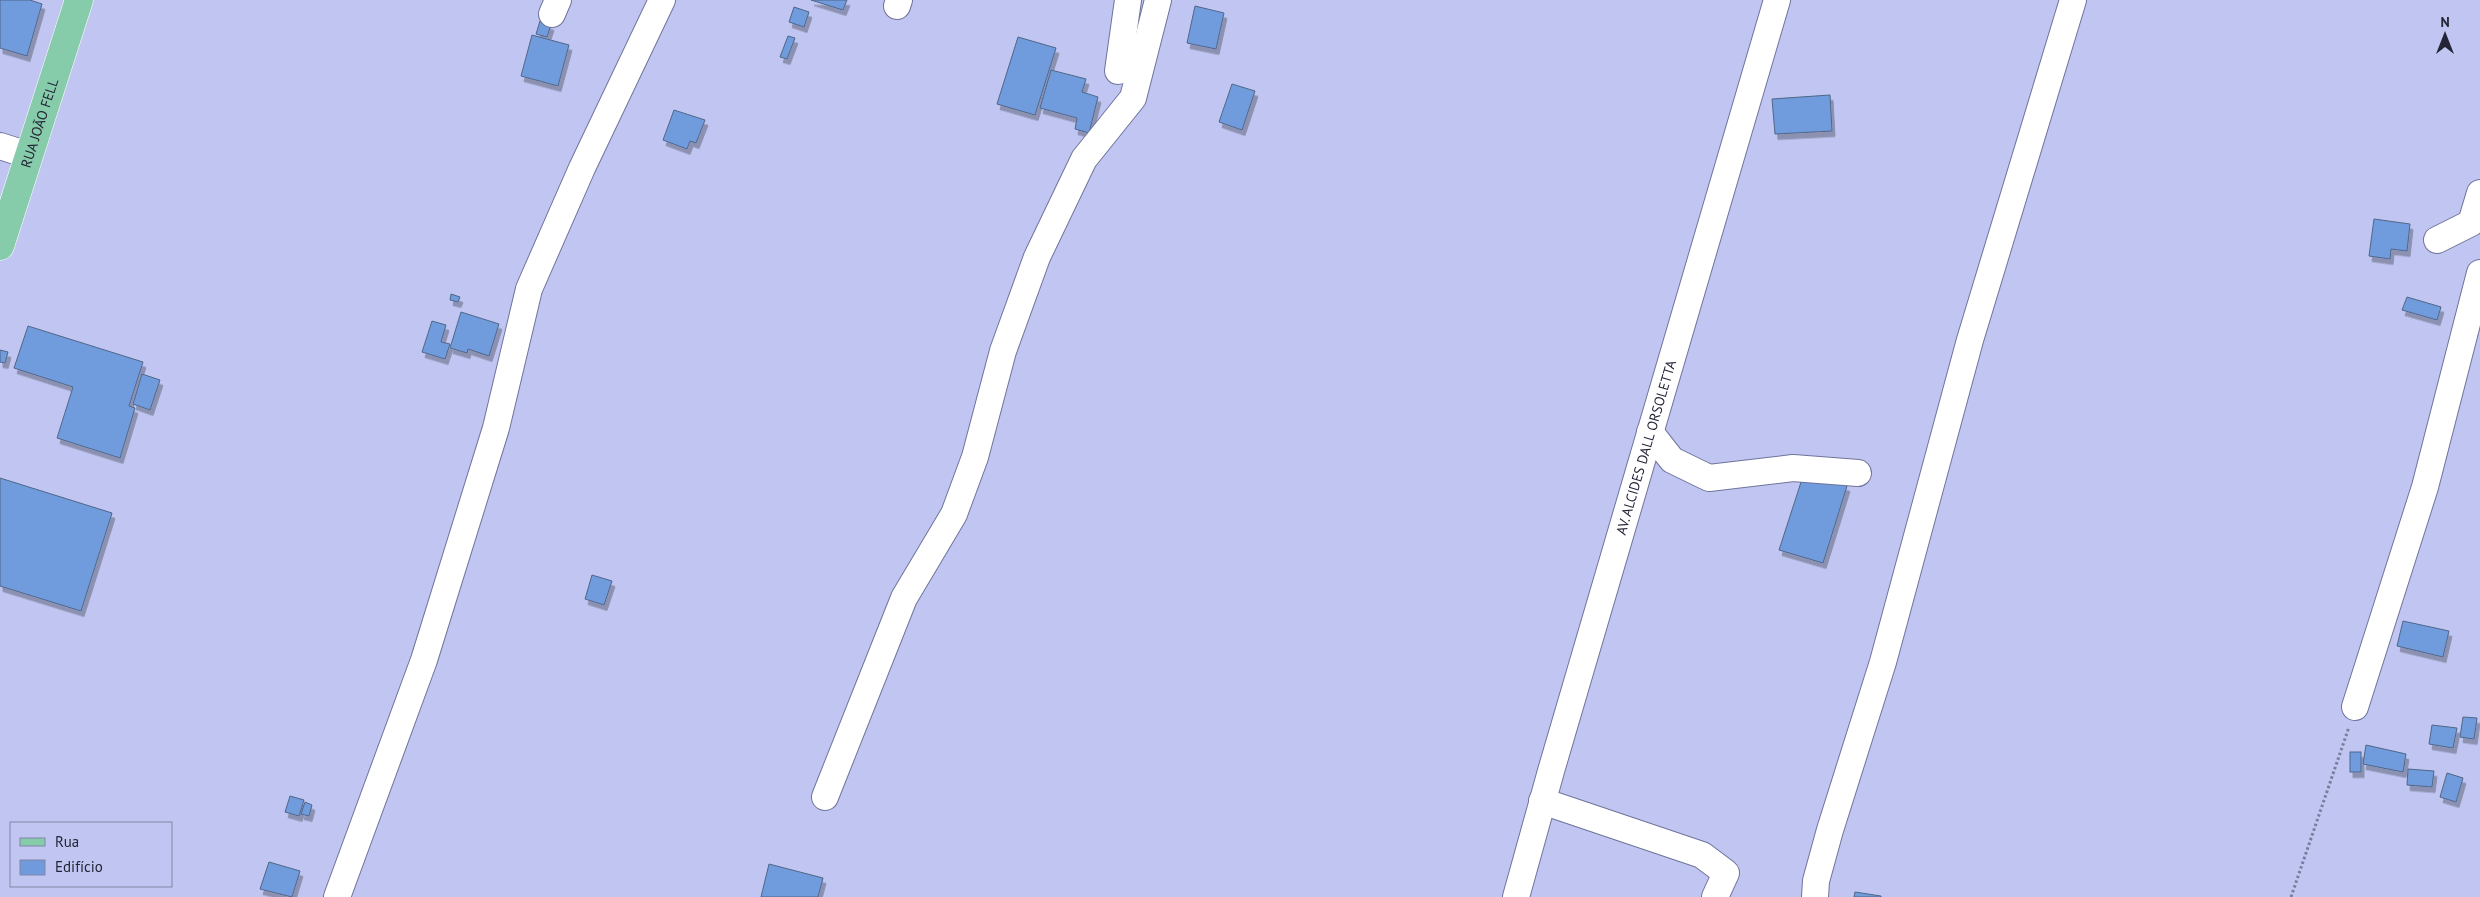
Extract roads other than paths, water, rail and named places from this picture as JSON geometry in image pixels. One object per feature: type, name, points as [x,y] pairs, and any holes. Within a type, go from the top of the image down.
[{"type":"main road","name":"RUA JOÃO FELL","points":[[0,246],[79,0]]},
{"type":"street","points":[[336,897],[424,660],[496,428],[529,289],[582,168],[662,0]]},
{"type":"street","points":[[1118,71],[1128,0]]},
{"type":"street","points":[[825,797],[904,598],[954,514],[975,457],[1003,351],[1037,257],[1084,159],[1133,98],[1158,0]]},
{"type":"street","name":"AV. ALCIDES DALL ORSOLETTA","points":[[1516,897],[1542,801],[1777,0]]},
{"type":"street","points":[[1815,897],[1816,881],[1830,830],[1883,662],[1970,340],[2073,0]]},
{"type":"street","points":[[0,146],[28,155]]},
{"type":"street","points":[[2436,240],[2472,223],[2480,194]]},
{"type":"street","points":[[2355,707],[2425,486],[2480,273]]},
{"type":"street","points":[[1650,432],[1672,460],[1709,478],[1793,468],[1858,473]]},
{"type":"street","points":[[1542,801],[1702,855],[1726,873],[1716,897]]}]
